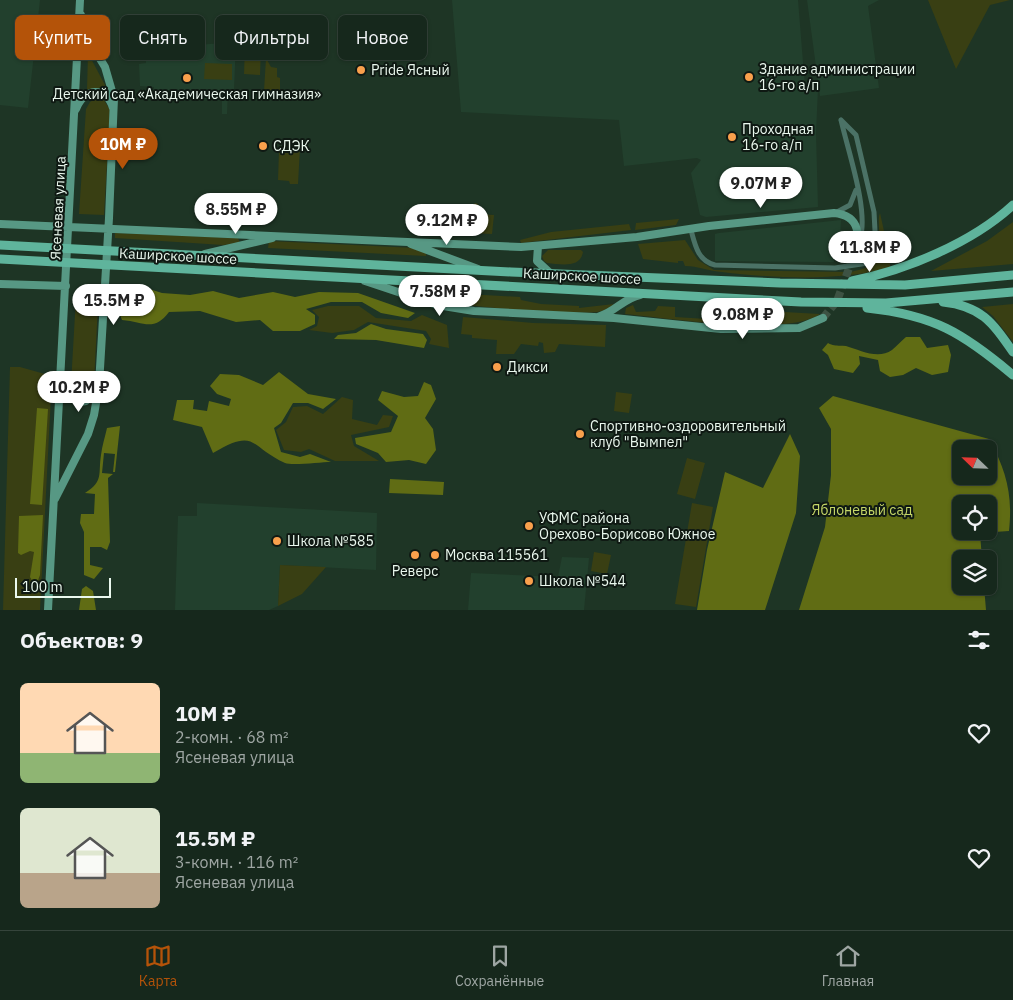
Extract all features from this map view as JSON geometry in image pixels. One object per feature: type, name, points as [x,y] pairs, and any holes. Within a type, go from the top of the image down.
[{"type":"main road","name":"Ясеневая улица","points":[[54,500],[88,434],[99,385],[107,251],[114,112],[113,88],[105,67],[86,36],[80,4]]},
{"type":"main road","name":"Ясеневая улица","points":[[48,610],[70,226],[80,4]]},
{"type":"main road","points":[[74,113],[79,102],[92,92],[102,92],[107,96],[114,112]]},
{"type":"main road","points":[[837,284],[884,274],[907,266],[983,229],[1013,205]]},
{"type":"main road","points":[[0,224],[108,227],[495,246],[538,246],[637,237],[834,213],[845,216],[853,222],[858,232],[858,244],[853,258]]},
{"type":"main road","points":[[196,256],[281,236]]},
{"type":"main road","points":[[406,242],[480,270]]},
{"type":"main road","name":"Каширское шоссе","points":[[0,245],[726,281],[905,284],[1013,275]]},
{"type":"main road","points":[[538,246],[537,260],[550,273]]},
{"type":"main road","name":"Каширское шоссе","points":[[0,259],[838,303],[926,300],[1013,292]]},
{"type":"main road","points":[[357,279],[457,309],[593,317],[711,328],[780,329],[805,327],[823,318]]},
{"type":"main road","points":[[0,284],[66,286]]},
{"type":"main road","points":[[593,317],[606,314],[631,297],[653,294]]},
{"type":"main road","points":[[926,300],[964,305],[981,313],[996,328],[1013,352]]},
{"type":"main road","points":[[838,303],[887,310],[939,324],[964,336],[1013,375]]},
{"type":"main road","points":[[61,380],[69,395],[80,402],[92,396],[99,385]]},
{"type":"street","points":[[691,230],[704,260],[717,266],[834,268],[868,263],[874,257],[876,250],[874,212],[857,138],[853,131],[841,120],[863,223],[858,244]]},
{"type":"street","points":[[834,213],[850,205],[856,186]]},
{"type":"shaded area","points":[[0,0],[40,0],[38,15],[15,15],[15,60],[33,60],[28,108],[0,105]]},
{"type":"shaded area","points":[[452,0],[798,0],[805,87],[818,88],[816,133],[818,207],[706,217],[700,215],[691,173],[701,160],[697,158],[624,166],[619,120],[461,112]]},
{"type":"shaded area","points":[[807,0],[879,0],[868,6],[879,88],[820,96]]},
{"type":"shaded area","points":[[928,0],[1010,0],[990,5],[956,69]]},
{"type":"shaded area","name":"Детский сад «Академическая гимназия»","points":[[205,44],[215,44],[215,60],[235,60],[234,89],[228,89],[227,114],[222,114],[222,100],[153,96],[154,87],[140,86],[139,64],[146,63],[146,60],[205,60]]},
{"type":"shaded area","points":[[88,60],[92,60],[106,89],[87,90]]},
{"type":"shaded area","points":[[244,60],[261,60],[260,75],[244,74]]},
{"type":"shaded area","points":[[267,60],[271,67],[277,68],[277,77],[280,78],[280,91],[264,91]]},
{"type":"shaded area","points":[[205,63],[232,64],[232,80],[204,79]]},
{"type":"shaded area","points":[[96,98],[104,100],[110,110],[104,215],[79,214],[86,109],[90,102]]},
{"type":"shaded area","points":[[300,148],[298,184],[290,184],[289,181],[278,180],[279,151]]},
{"type":"shaded area","points":[[475,203],[478,204],[478,214],[494,215],[492,234],[453,232],[455,223],[464,217]]},
{"type":"shaded area","points":[[880,213],[890,258],[890,267],[851,275],[785,277],[717,271],[685,266],[683,261],[678,261],[678,263],[643,259],[638,244],[685,240],[698,260],[714,270],[849,272],[867,267],[876,260],[880,247]]},
{"type":"shaded area","points":[[679,219],[676,225],[635,230],[636,223]]},
{"type":"shaded area","points":[[841,220],[840,240],[835,252],[834,262],[715,261],[715,234]]},
{"type":"shaded area","points":[[1013,222],[1013,264],[931,271],[987,241]]},
{"type":"shaded area","points":[[629,224],[631,230],[521,243],[520,240],[551,232]]},
{"type":"shaded area","points":[[115,233],[238,238],[240,243],[223,245],[115,238]]},
{"type":"shaded area","points":[[269,241],[416,248],[426,252],[426,256],[268,248]]},
{"type":"shaded area","points":[[548,250],[581,250],[583,252],[578,261],[563,264],[547,263],[544,261],[542,256]]},
{"type":"shaded area","points":[[99,286],[94,382],[91,389],[83,393],[75,390],[71,384],[76,297]]},
{"type":"shaded area","points":[[414,291],[520,297],[521,300],[541,304],[579,306],[579,308],[614,304],[597,312],[532,311],[502,309],[447,301],[426,297]]},
{"type":"shaded area","points":[[1013,304],[1013,342],[993,316],[982,307]]},
{"type":"shaded area","points":[[633,305],[636,312],[655,311],[658,306],[675,307],[675,317],[723,320],[724,315],[734,314],[734,309],[820,314],[804,321],[782,324],[726,324],[625,314],[626,308]]},
{"type":"shaded area","points":[[328,306],[359,306],[376,318],[411,321],[422,315],[447,325],[449,348],[429,344],[431,339],[426,331],[368,322],[354,330],[332,333],[309,330],[317,326],[319,317],[312,310]]},
{"type":"shaded area","points":[[463,317],[533,323],[606,325],[605,347],[559,344],[555,352],[544,353],[543,343],[539,342],[538,346],[521,344],[514,354],[496,354],[497,340],[472,338],[472,335],[461,334]]},
{"type":"shaded area","points":[[10,367],[20,367],[52,376],[40,610],[3,610]]},
{"type":"shaded area","points":[[616,392],[632,394],[629,413],[614,411]]},
{"type":"shaded area","points":[[342,397],[353,400],[352,419],[377,425],[383,415],[393,416],[389,427],[351,435],[354,446],[379,461],[335,461],[309,449],[301,452],[284,450],[276,430],[286,422],[293,407],[307,406],[323,414]]},
{"type":"shaded area","points":[[687,458],[705,463],[695,499],[677,494]]},
{"type":"shaded area","name":"Школа №585","points":[[197,503],[377,513],[376,570],[280,565],[278,606],[269,610],[175,610],[178,516],[197,516]]},
{"type":"shaded area","points":[[692,503],[713,507],[696,607],[675,604]]},
{"type":"shaded area","points":[[594,552],[611,555],[607,574],[591,571]]},
{"type":"shaded area","name":"Школа №544","points":[[562,557],[589,558],[584,610],[468,610],[471,573],[558,577]]},
{"type":"shaded area","points":[[280,565],[326,567],[302,594],[278,606]]},
{"type":"green space","points":[[143,287],[162,293],[190,295],[213,291],[239,298],[273,292],[295,297],[319,292],[358,293],[415,313],[408,318],[381,313],[362,302],[331,302],[306,309],[315,315],[315,324],[300,331],[273,331],[260,320],[236,322],[200,311],[169,312],[164,318],[153,324],[122,320],[120,315],[129,289]]},
{"type":"green space","points":[[371,324],[386,329],[423,334],[427,340],[424,348],[376,340],[334,339],[338,335],[356,333]]},
{"type":"green space","points":[[906,337],[920,337],[927,348],[948,345],[951,355],[948,372],[932,375],[916,368],[903,375],[890,377],[880,371],[878,360],[859,356],[860,364],[853,373],[834,369],[828,355],[822,350],[828,343],[881,354],[892,350]]},
{"type":"green space","points":[[279,372],[308,394],[336,399],[323,409],[308,403],[293,403],[281,423],[274,428],[281,452],[300,457],[310,454],[331,462],[289,464],[273,457],[252,442],[246,441],[238,441],[227,445],[213,453],[202,427],[173,420],[177,400],[194,400],[193,409],[207,411],[209,401],[229,406],[231,399],[217,394],[210,386],[220,374],[239,375],[263,385]]},
{"type":"green space","points":[[424,382],[431,385],[436,399],[425,418],[433,429],[436,450],[426,464],[409,460],[386,462],[378,453],[356,444],[355,438],[391,432],[398,416],[378,400],[382,391],[404,397],[418,396]]},
{"type":"green space","name":"Яблоневый сад","points":[[833,396],[989,439],[952,440],[952,485],[998,485],[998,457],[1007,483],[1010,505],[1009,531],[997,532],[997,495],[952,495],[952,540],[981,540],[981,550],[952,550],[952,595],[985,595],[986,610],[799,610],[825,527],[831,475],[831,429],[819,408]]},
{"type":"green space","points":[[37,408],[48,409],[42,505],[30,504]]},
{"type":"green space","points":[[120,426],[115,472],[113,472],[115,454],[104,453],[102,473],[113,474],[108,478],[110,542],[107,550],[101,547],[90,547],[90,565],[103,568],[94,579],[84,575],[84,532],[80,523],[81,514],[94,514],[95,494],[85,493],[98,481],[101,452],[107,428]]},
{"type":"green space","points":[[790,434],[800,456],[796,513],[765,610],[697,610],[707,550],[725,472],[763,488]]},
{"type":"green space","points":[[390,479],[444,482],[443,495],[389,493]]},
{"type":"green space","points":[[43,515],[40,575],[37,583],[34,584],[30,577],[34,552],[30,551],[21,555],[18,553],[19,516]]},
{"type":"green space","points":[[86,586],[93,591],[96,610],[79,610],[82,589]]},
{"type":"tunnel","points":[[823,318],[837,301],[852,260]]},
{"type":"place","name":"Pride Ясный","points":[[361,70]]},
{"type":"place","name":"Здание администрации 16-го а/п","points":[[749,77]]},
{"type":"place","name":"Детский сад «Академическая гимназия»","points":[[187,78]]},
{"type":"place","name":"Проходная 16-го а/п","points":[[732,137]]},
{"type":"place","name":"СДЭК","points":[[263,146]]},
{"type":"place","name":"Дикси","points":[[497,367]]},
{"type":"place","name":"Спортивно-оздоровительный клуб \"Вымпел\"","points":[[580,434]]},
{"type":"place","name":"УФМС района Орехово-Борисово Южное","points":[[529,526]]},
{"type":"place","name":"Школа №585","points":[[277,541]]},
{"type":"place","name":"Реверс","points":[[415,555]]},
{"type":"place","name":"Москва 115561","points":[[435,555]]},
{"type":"place","name":"Школа №544","points":[[529,581]]}]
